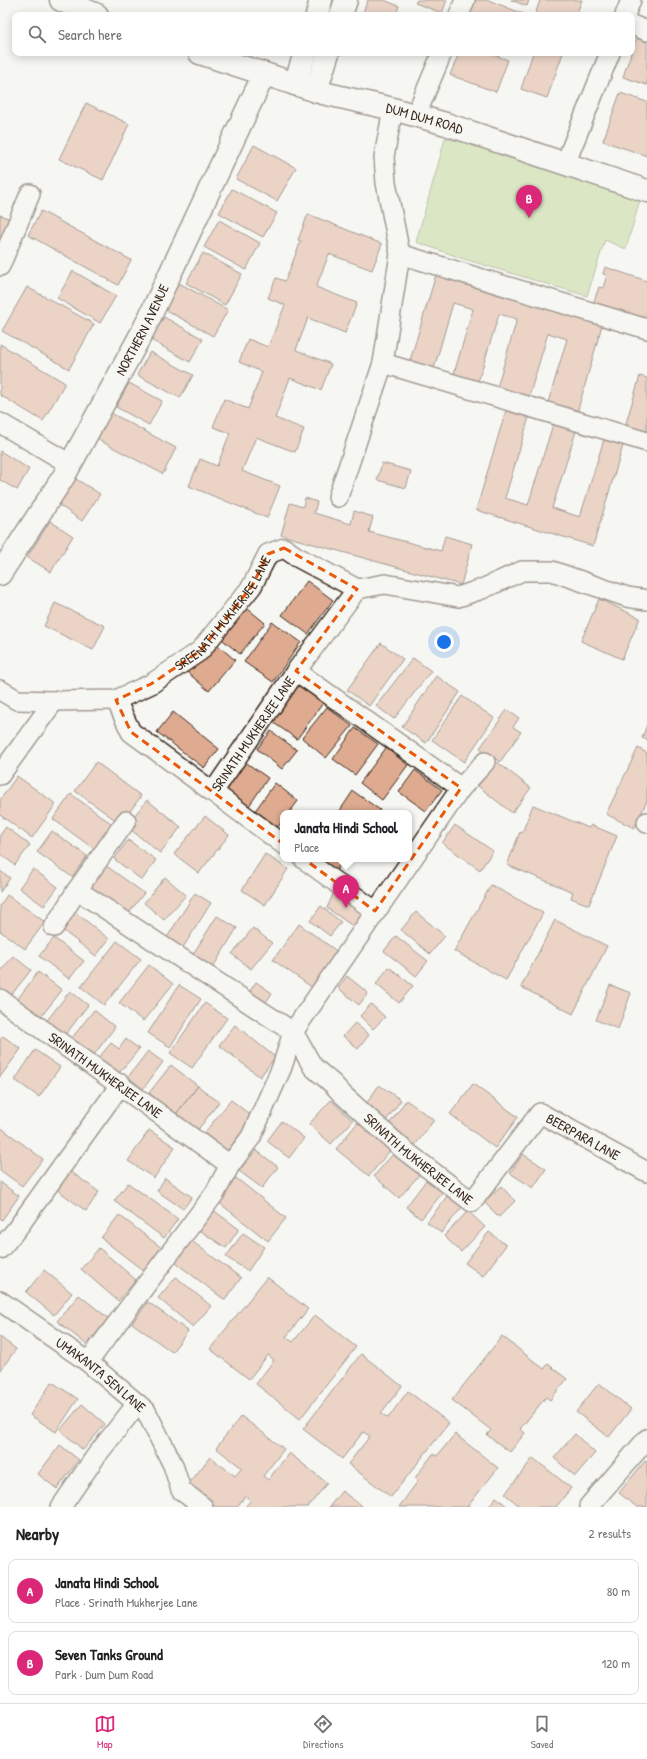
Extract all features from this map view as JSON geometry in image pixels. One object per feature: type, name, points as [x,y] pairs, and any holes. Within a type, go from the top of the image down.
[{"type":"street","points":[[61,0],[90,12]]},
{"type":"street","points":[[318,12],[321,0]]},
{"type":"street","points":[[342,12],[346,0]]},
{"type":"street","points":[[460,12],[465,0]]},
{"type":"street","points":[[626,12],[631,0]]},
{"type":"street","points":[[635,26],[647,31]]},
{"type":"street","name":"DUM DUM ROAD","points":[[209,56],[316,91],[393,108],[416,115],[647,191]]},
{"type":"street","points":[[295,84],[304,56]]},
{"type":"street","points":[[316,91],[327,56]]},
{"type":"street","points":[[416,115],[441,56]]},
{"type":"street","points":[[565,164],[609,56]]},
{"type":"street","name":"NORTHERN AVENUE","points":[[0,574],[70,464],[144,329],[264,74]]},
{"type":"street","points":[[338,498],[383,363],[400,254],[386,183],[384,157],[393,108]]},
{"type":"street","points":[[0,266],[30,194]]},
{"type":"street","points":[[400,254],[647,329]]},
{"type":"street","points":[[383,363],[647,442]]},
{"type":"street","points":[[0,423],[70,464]]},
{"type":"street","name":"SREENATH MUKHERJEE LANE","points":[[0,690],[17,700],[116,700],[151,684],[200,651],[252,586],[268,554],[284,548],[297,557],[356,589]]},
{"type":"street","points":[[296,671],[356,589],[385,584],[458,597],[482,589],[522,571],[552,571],[627,597],[647,600]]},
{"type":"street","name":"SRINATH MUKHERJEE LANE","points":[[280,842],[213,792],[296,671],[461,788]]},
{"type":"street","points":[[116,700],[131,732],[213,792]]},
{"type":"street","points":[[0,776],[54,701]]},
{"type":"street","points":[[412,858],[461,788],[485,762]]},
{"type":"street","points":[[54,927],[77,890],[126,821]]},
{"type":"street","points":[[308,862],[375,911]]},
{"type":"street","points":[[88,1362],[215,1193],[230,1165],[251,1137],[282,1067],[293,1032],[409,862]]},
{"type":"street","name":"SRINATH MUKHERJEE LANE","points":[[77,890],[293,1032],[313,1067],[404,1150],[472,1202],[540,1113]]},
{"type":"street","name":"SRINATH MUKHERJEE LANE","points":[[0,998],[121,1084],[230,1165]]},
{"type":"street","points":[[0,1249],[20,1224],[121,1084]]},
{"type":"street","name":"BEERPARA LANE","points":[[540,1113],[647,1172]]},
{"type":"street","name":"UMAKANTA SEN LANE","points":[[0,1301],[88,1362],[146,1411],[173,1465],[181,1490],[203,1507]]},
{"type":"street","points":[[61,1507],[96,1456],[137,1404]]},
{"type":"street","points":[[589,1507],[647,1438]]},
{"type":"highlighted area","points":[[284,548],[357,589],[296,671],[461,788],[375,911],[131,732],[116,700],[151,684],[200,651],[252,586],[268,554]]},
{"type":"green space","points":[[445,138],[467,143],[641,196],[626,249],[605,240],[587,296],[464,259],[416,242]]},
{"type":"building","points":[[368,0],[384,0],[399,6],[397,12],[363,12]]},
{"type":"building","points":[[417,0],[447,0],[442,12],[415,3]]},
{"type":"building","points":[[475,0],[488,0],[518,12],[470,12]]},
{"type":"building","points":[[511,0],[529,0],[527,6]]},
{"type":"building","points":[[540,0],[582,0],[577,12],[536,12]]},
{"type":"building","points":[[636,38],[647,42],[647,85],[623,77],[630,56],[635,56]]},
{"type":"building","points":[[458,56],[497,56],[508,60],[496,92],[450,75]]},
{"type":"building","points":[[532,56],[562,56],[547,98],[521,89]]},
{"type":"building","points":[[620,93],[647,102],[647,156],[603,141]]},
{"type":"building","points":[[86,103],[129,124],[103,180],[59,159]]},
{"type":"building","points":[[254,145],[296,168],[277,201],[236,179]]},
{"type":"building","points":[[232,189],[277,213],[263,237],[219,213]]},
{"type":"building","points":[[41,211],[131,260],[118,285],[28,235]]},
{"type":"building","points":[[308,214],[382,244],[372,270],[329,254],[316,287],[357,303],[345,333],[308,318],[296,350],[331,364],[321,390],[290,378],[275,418],[304,429],[295,452],[256,437],[242,471],[280,486],[267,518],[189,486],[200,459],[217,466],[230,433],[213,427],[224,399],[248,409],[262,372],[239,362],[248,339],[268,347],[285,305],[268,298],[276,278],[285,281],[301,241],[298,240]]},
{"type":"building","points":[[0,215],[13,220],[0,252]]},
{"type":"building","points":[[219,220],[260,243],[246,270],[204,247]]},
{"type":"building","points":[[203,253],[242,274],[225,305],[186,283]]},
{"type":"building","points":[[605,267],[647,281],[647,322],[593,304],[599,287],[603,288],[607,275],[603,274]]},
{"type":"building","points":[[438,268],[604,318],[577,413],[547,406],[567,339],[548,333],[528,400],[496,391],[517,319],[499,314],[477,385],[453,377],[473,309],[453,303],[433,372],[409,364]]},
{"type":"building","points":[[73,271],[116,296],[100,323],[57,298]]},
{"type":"building","points":[[179,283],[228,310],[213,336],[164,309]]},
{"type":"building","points":[[27,287],[94,324],[69,369],[2,331]]},
{"type":"building","points":[[164,317],[203,339],[190,362],[151,340]]},
{"type":"building","points":[[0,344],[65,383],[43,421],[0,395]]},
{"type":"building","points":[[150,352],[193,375],[180,398],[137,375]]},
{"type":"building","points":[[640,376],[647,378],[647,436],[624,430]]},
{"type":"building","points":[[129,383],[162,401],[149,425],[116,407]]},
{"type":"building","points":[[507,407],[530,414],[505,498],[528,505],[554,421],[577,428],[552,508],[580,517],[605,436],[624,442],[593,546],[476,510]]},
{"type":"building","points":[[111,413],[176,448],[163,474],[97,439]]},
{"type":"building","points":[[0,451],[29,469],[17,490],[0,480]]},
{"type":"building","points":[[382,463],[411,471],[406,488],[377,480]]},
{"type":"building","points":[[76,479],[100,494],[82,521],[59,505]]},
{"type":"building","points":[[305,498],[317,502],[314,513],[351,524],[354,511],[373,517],[369,532],[441,551],[445,536],[472,544],[461,585],[281,535],[290,503],[303,507]]},
{"type":"building","points":[[50,521],[73,536],[51,572],[27,557]]},
{"type":"building","points":[[307,581],[333,600],[308,634],[282,615]]},
{"type":"building","points":[[599,599],[640,618],[622,659],[581,641]]},
{"type":"building","points":[[55,603],[105,626],[93,650],[44,626]]},
{"type":"building","points":[[243,605],[265,623],[240,654],[218,636]]},
{"type":"building","points":[[272,622],[301,642],[273,682],[244,662]]},
{"type":"building","points":[[213,641],[235,660],[209,691],[187,672]]},
{"type":"building","points":[[381,643],[403,659],[369,706],[347,690]]},
{"type":"building","points":[[413,658],[431,671],[394,719],[376,706]]},
{"type":"building","points":[[436,676],[460,692],[426,743],[402,727]]},
{"type":"building","points":[[297,684],[323,703],[297,739],[271,721]]},
{"type":"building","points":[[462,696],[494,718],[464,762],[432,740]]},
{"type":"building","points":[[327,707],[352,726],[326,758],[302,738]]},
{"type":"building","points":[[507,710],[519,718],[513,727],[521,732],[500,762],[480,748]]},
{"type":"building","points":[[173,712],[219,749],[204,768],[157,732]]},
{"type":"building","points":[[647,725],[647,740],[642,738]]},
{"type":"building","points":[[355,728],[378,744],[355,775],[333,759]]},
{"type":"building","points":[[271,731],[297,750],[282,769],[257,749]]},
{"type":"building","points":[[386,748],[408,765],[382,800],[360,783]]},
{"type":"building","points":[[638,748],[647,753],[647,801],[634,828],[606,814]]},
{"type":"building","points":[[241,759],[268,778],[247,809],[220,791]]},
{"type":"building","points":[[96,762],[141,796],[121,824],[75,791]]},
{"type":"building","points":[[497,762],[531,788],[512,813],[478,786]]},
{"type":"building","points":[[415,770],[442,790],[426,811],[399,792]]},
{"type":"building","points":[[17,776],[56,804],[32,838],[0,815],[0,800]]},
{"type":"building","points":[[275,783],[298,801],[291,810],[280,810],[280,824],[274,832],[252,815]]},
{"type":"building","points":[[353,791],[380,810],[340,810]]},
{"type":"building","points":[[71,794],[112,824],[94,849],[53,819]]},
{"type":"building","points":[[147,800],[181,827],[160,853],[126,826]]},
{"type":"building","points":[[533,805],[589,828],[591,825],[617,836],[589,905],[571,898],[573,892],[507,865]]},
{"type":"building","points":[[205,816],[229,835],[199,873],[174,854]]},
{"type":"building","points":[[455,825],[493,851],[480,870],[442,843]]},
{"type":"building","points":[[6,827],[30,845],[15,865],[0,854],[0,835]]},
{"type":"building","points":[[52,831],[87,856],[72,877],[37,852]]},
{"type":"building","points":[[128,840],[156,860],[142,880],[114,859]]},
{"type":"building","points":[[265,854],[288,869],[265,905],[242,890]]},
{"type":"building","points":[[322,862],[341,862],[336,871]]},
{"type":"building","points":[[105,865],[144,893],[125,918],[87,891]]},
{"type":"building","points":[[33,869],[58,887],[44,906],[19,888]]},
{"type":"building","points":[[0,871],[10,878],[0,892]]},
{"type":"building","points":[[165,877],[186,895],[164,920],[144,903]]},
{"type":"building","points":[[491,885],[543,913],[506,980],[454,951]]},
{"type":"building","points":[[335,890],[364,909],[354,927],[327,908]]},
{"type":"building","points":[[195,893],[211,903],[182,949],[166,939]]},
{"type":"building","points":[[7,895],[45,922],[25,949],[0,931],[0,906]]},
{"type":"building","points":[[321,906],[341,922],[330,936],[310,921]]},
{"type":"building","points":[[75,912],[109,939],[96,956],[61,929]]},
{"type":"building","points":[[416,912],[445,936],[430,954],[401,930]]},
{"type":"building","points":[[217,916],[237,928],[210,972],[190,959]]},
{"type":"building","points":[[555,920],[607,946],[573,1014],[521,987]]},
{"type":"building","points":[[299,924],[338,952],[313,988],[273,960]]},
{"type":"building","points":[[253,928],[272,943],[251,969],[232,954]]},
{"type":"building","points":[[396,936],[428,961],[416,976],[384,951]]},
{"type":"building","points":[[54,938],[84,961],[69,979],[39,956]]},
{"type":"building","points":[[117,941],[141,959],[104,1005],[81,987]]},
{"type":"building","points":[[13,956],[31,970],[8,999],[0,993],[0,972]]},
{"type":"building","points":[[149,965],[173,984],[143,1021],[119,1003]]},
{"type":"building","points":[[389,967],[413,986],[399,1003],[376,984]]},
{"type":"building","points":[[38,972],[62,990],[40,1018],[17,1000]]},
{"type":"building","points":[[347,976],[368,993],[359,1005],[338,988]]},
{"type":"building","points":[[256,982],[272,993],[262,1008],[246,997]]},
{"type":"building","points":[[179,985],[201,999],[170,1047],[148,1033]]},
{"type":"building","points":[[610,985],[631,993],[618,1029],[596,1020]]},
{"type":"building","points":[[70,991],[88,1005],[63,1038],[45,1023]]},
{"type":"building","points":[[205,1003],[227,1018],[192,1068],[170,1053]]},
{"type":"building","points":[[371,1004],[385,1017],[373,1029],[360,1016]]},
{"type":"building","points":[[94,1010],[115,1027],[90,1060],[68,1043]]},
{"type":"building","points":[[355,1023],[369,1035],[358,1049],[343,1036]]},
{"type":"building","points":[[235,1025],[275,1057],[260,1077],[219,1045]]},
{"type":"building","points":[[3,1036],[21,1049],[0,1077],[0,1040]]},
{"type":"building","points":[[126,1039],[139,1049],[116,1077],[96,1061],[111,1043],[119,1049]]},
{"type":"building","points":[[35,1050],[60,1067],[39,1097],[15,1080]]},
{"type":"building","points":[[148,1051],[163,1062],[143,1089],[128,1077]]},
{"type":"building","points":[[171,1065],[198,1086],[176,1114],[149,1093]]},
{"type":"building","points":[[473,1084],[518,1117],[495,1148],[450,1114]]},
{"type":"building","points":[[379,1085],[401,1100],[385,1122],[364,1107]]},
{"type":"building","points":[[198,1086],[219,1102],[197,1131],[176,1114]]},
{"type":"building","points":[[231,1100],[253,1117],[227,1151],[204,1133]]},
{"type":"building","points":[[331,1100],[353,1121],[331,1144],[309,1124]]},
{"type":"building","points":[[406,1100],[434,1120],[413,1148],[386,1129]]},
{"type":"building","points":[[282,1121],[304,1138],[289,1158],[267,1141]]},
{"type":"building","points":[[359,1121],[392,1148],[369,1176],[336,1149]]},
{"type":"building","points":[[0,1127],[43,1159],[22,1186],[0,1170]]},
{"type":"building","points":[[149,1130],[175,1147],[154,1178],[128,1161]]},
{"type":"building","points":[[256,1150],[278,1167],[262,1188],[239,1171]]},
{"type":"building","points":[[394,1153],[420,1174],[399,1198],[374,1176]]},
{"type":"building","points":[[523,1154],[546,1169],[533,1188],[510,1173]]},
{"type":"building","points":[[70,1171],[99,1192],[86,1211],[56,1189]]},
{"type":"building","points":[[165,1178],[192,1197],[183,1209],[157,1191]]},
{"type":"building","points":[[236,1178],[286,1218],[268,1241],[218,1202]]},
{"type":"building","points":[[427,1179],[444,1191],[421,1219],[406,1207]]},
{"type":"building","points":[[0,1182],[19,1196],[2,1220],[0,1218]]},
{"type":"building","points":[[128,1183],[178,1219],[164,1238],[114,1201]]},
{"type":"building","points":[[501,1186],[515,1201],[499,1217],[484,1202]]},
{"type":"building","points":[[448,1195],[463,1206],[441,1233],[427,1222]]},
{"type":"building","points":[[213,1210],[239,1229],[226,1248],[199,1230]]},
{"type":"building","points":[[468,1211],[485,1227],[461,1252],[444,1236]]},
{"type":"building","points":[[119,1215],[163,1249],[145,1272],[101,1238]]},
{"type":"building","points":[[489,1232],[506,1245],[483,1276],[465,1263]]},
{"type":"building","points":[[243,1233],[264,1247],[248,1271],[226,1257]]},
{"type":"building","points":[[189,1239],[241,1278],[225,1300],[172,1260]]},
{"type":"building","points":[[99,1248],[136,1280],[118,1301],[81,1269]]},
{"type":"building","points":[[44,1270],[72,1293],[54,1315],[26,1292]]},
{"type":"building","points":[[176,1277],[211,1306],[193,1327],[158,1298]]},
{"type":"building","points":[[267,1277],[308,1309],[286,1337],[293,1342],[315,1315],[356,1347],[300,1419],[256,1384],[274,1360],[268,1355],[249,1379],[210,1349]]},
{"type":"building","points":[[79,1295],[108,1318],[87,1345],[57,1321]]},
{"type":"building","points":[[148,1302],[188,1331],[172,1352],[132,1323]]},
{"type":"building","points":[[502,1336],[544,1369],[548,1364],[567,1379],[550,1400],[546,1397],[520,1429],[525,1433],[510,1452],[487,1435],[491,1430],[452,1400]]},
{"type":"building","points":[[0,1337],[16,1349],[0,1371]]},
{"type":"building","points":[[361,1354],[402,1386],[381,1413],[388,1418],[408,1391],[449,1423],[391,1497],[348,1464],[370,1436],[363,1432],[342,1459],[303,1429]]},
{"type":"building","points":[[52,1382],[78,1399],[56,1432],[30,1415]]},
{"type":"building","points":[[599,1383],[631,1409],[609,1437],[576,1412]]},
{"type":"building","points":[[82,1404],[105,1424],[83,1450],[60,1430]]},
{"type":"building","points":[[241,1416],[284,1449],[263,1476],[268,1480],[289,1453],[327,1483],[308,1507],[245,1507],[251,1500],[245,1496],[237,1507],[216,1507],[188,1485],[210,1457],[235,1476],[242,1468],[216,1448]]},
{"type":"building","points":[[455,1434],[498,1468],[467,1507],[399,1507],[418,1481],[415,1478],[433,1454],[437,1456]]},
{"type":"building","points":[[575,1434],[595,1453],[575,1476],[554,1458]]},
{"type":"building","points":[[60,1445],[79,1460],[57,1489],[38,1474]]},
{"type":"building","points":[[533,1458],[571,1488],[556,1507],[521,1507],[505,1494]]},
{"type":"building","points":[[645,1461],[647,1462],[647,1507],[637,1507],[619,1493]]},
{"type":"building","points":[[342,1491],[363,1507],[329,1507]]},
{"type":"building","points":[[496,1497],[508,1507],[488,1507]]},
{"type":"place","name":"Seven Tanks Ground","points":[[529,218]]},
{"type":"place","name":"Janata Hindi School","points":[[346,908]]}]
